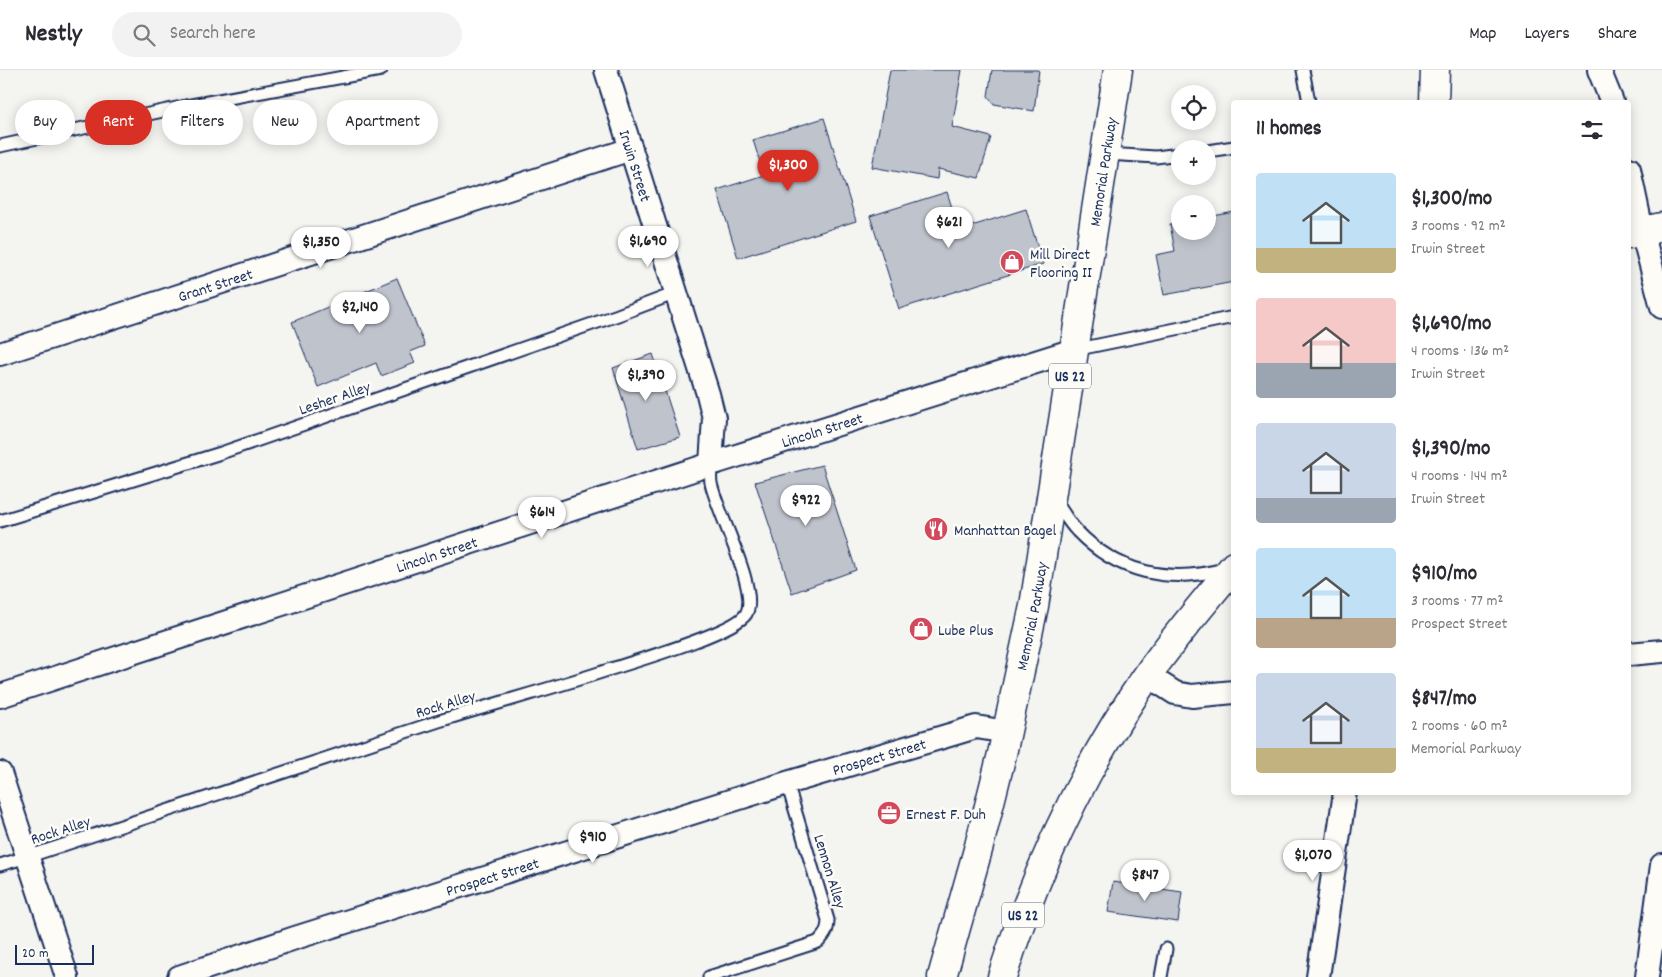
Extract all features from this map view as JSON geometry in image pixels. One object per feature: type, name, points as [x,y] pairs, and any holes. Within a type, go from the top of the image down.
[{"type":"highway","name":"Memorial Parkway","points":[[942,977],[979,846],[1007,732],[1034,606],[1118,70]]},
{"type":"highway","points":[[1434,100],[1435,70]]},
{"type":"highway","name":"US 22","points":[[1002,977],[1028,901],[1048,853],[1108,736],[1147,675],[1231,568]]},
{"type":"street","name":"Irwin Street","points":[[606,70],[714,418],[711,464]]},
{"type":"street","points":[[1599,70],[1611,100]]},
{"type":"street","name":"Grant Street","points":[[0,354],[631,149]]},
{"type":"street","points":[[1631,176],[1662,307]]},
{"type":"street","name":"Lincoln Street","points":[[0,696],[711,464],[1074,350]]},
{"type":"street","points":[[1631,654],[1662,650]]},
{"type":"street","points":[[1147,675],[1174,693],[1192,696],[1231,692]]},
{"type":"street","name":"Prospect Street","points":[[179,977],[295,938],[787,783],[976,727],[1007,732]]},
{"type":"street","points":[[0,773],[67,977]]},
{"type":"street","points":[[1318,977],[1345,795]]},
{"type":"street","points":[[1647,977],[1662,865]]},
{"type":"lane","points":[[0,146],[186,106],[380,70]]},
{"type":"lane","points":[[1303,70],[1309,100]]},
{"type":"lane","points":[[1216,150],[1231,147]]},
{"type":"lane","points":[[1106,154],[1156,157],[1171,155]]},
{"type":"lane","name":"Lesher Alley","points":[[0,521],[221,453],[676,293]]},
{"type":"lane","points":[[1074,350],[1231,318]]},
{"type":"lane","name":"Rock Alley","points":[[0,864],[27,857],[431,724],[560,686],[727,628],[745,616],[750,599],[739,561],[710,482],[711,464]]},
{"type":"lane","points":[[1051,494],[1075,529],[1089,543],[1104,554],[1122,563],[1164,576],[1183,577],[1207,574],[1231,567]]},
{"type":"lane","name":"Lennon Alley","points":[[709,977],[818,942],[825,936],[828,920],[787,783]]},
{"type":"lane","points":[[1161,977],[1166,949]]},
{"type":"building","points":[[890,70],[962,70],[952,127],[991,137],[979,178],[938,169],[937,179],[872,167]]},
{"type":"building","points":[[992,70],[1039,70],[1034,111],[994,104],[988,96]]},
{"type":"building","points":[[824,118],[856,221],[738,258],[717,190],[764,175],[753,140]]},
{"type":"building","points":[[947,192],[959,230],[1026,209],[1043,264],[899,309],[870,216]]},
{"type":"building","points":[[1231,213],[1231,283],[1164,295],[1156,255],[1175,251],[1173,240],[1216,240],[1216,215]]},
{"type":"building","points":[[397,278],[425,346],[410,352],[415,363],[381,376],[376,363],[318,387],[292,322]]},
{"type":"building","points":[[653,354],[680,437],[638,449],[613,368]]},
{"type":"building","points":[[822,465],[856,570],[792,593],[755,482]]},
{"type":"building","points":[[1113,882],[1182,892],[1178,922],[1108,912]]},
{"type":"place","name":"Mill Direct Flooring II","points":[[1012,262]]},
{"type":"place","name":"Manhattan Bagel","points":[[936,529]]},
{"type":"place","name":"Lube Plus","points":[[921,629]]},
{"type":"place","name":"Ernest F. Duh","points":[[889,813]]}]
